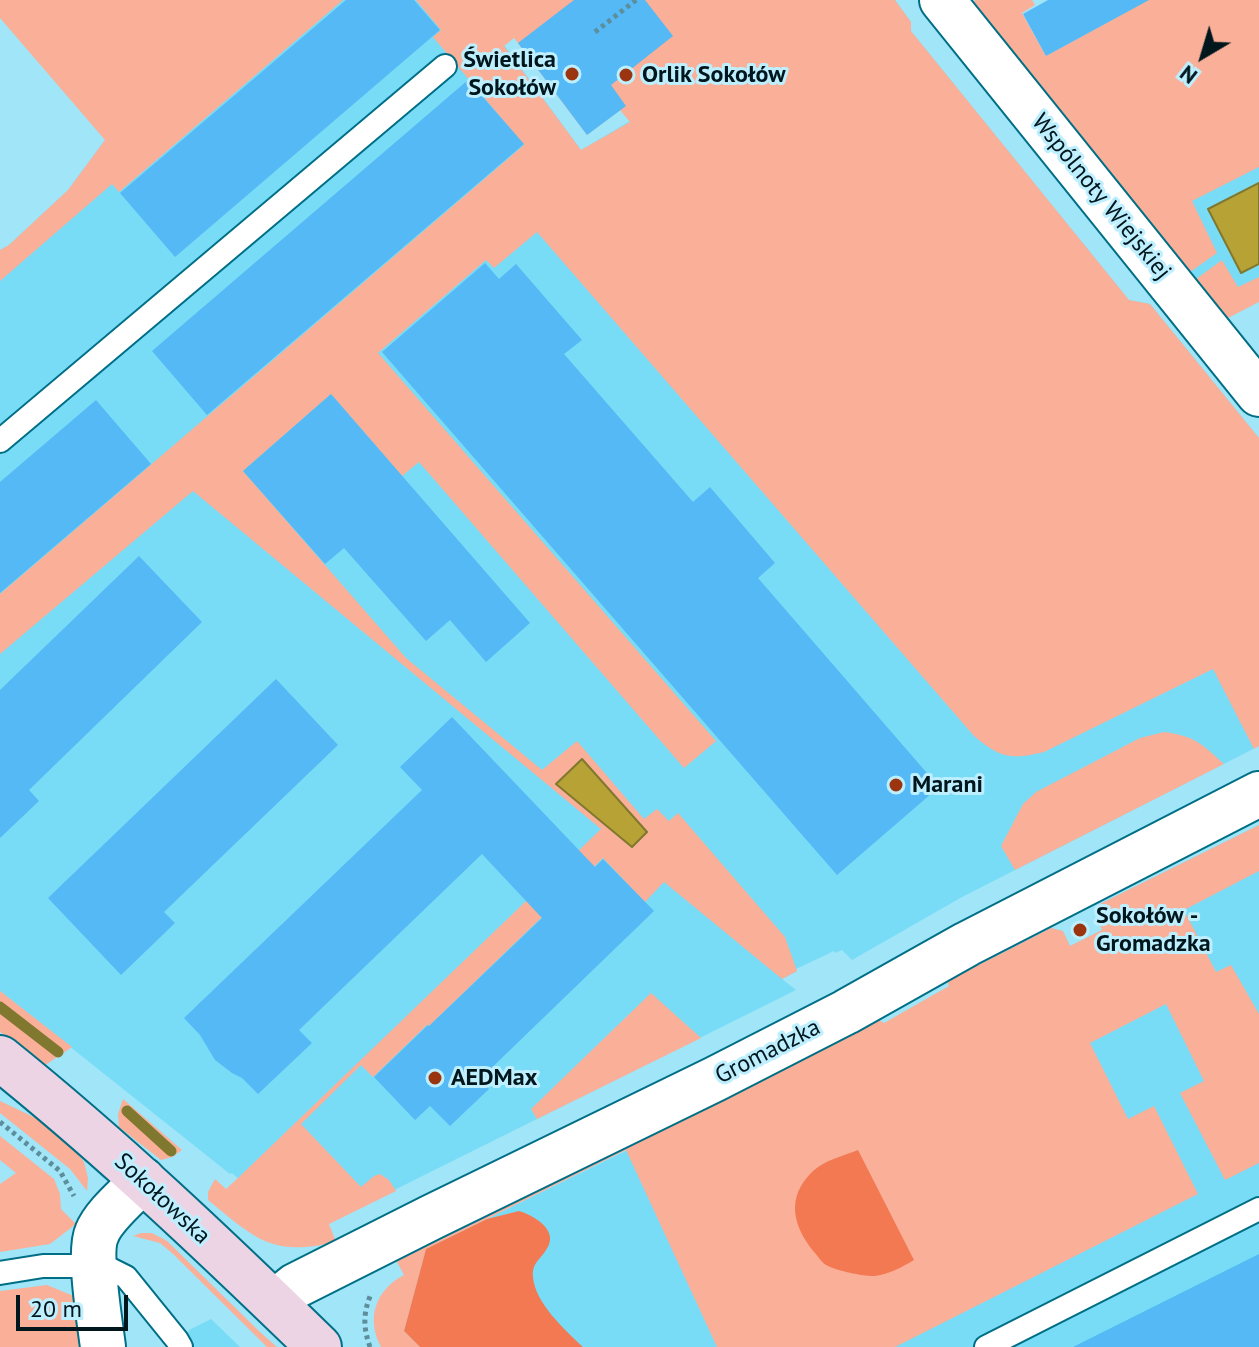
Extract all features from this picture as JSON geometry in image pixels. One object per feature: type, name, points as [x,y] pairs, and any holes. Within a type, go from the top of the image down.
[{"type":"street","name":"Wspólnoty Wiejskiej","points":[[942,0],[1259,394]]},
{"type":"street","name":"Gromadzka","points":[[274,1303],[295,1286],[715,1079],[846,1012],[967,944],[1259,794]]},
{"type":"street","name":"Sokołowska","points":[[0,1058],[143,1180],[319,1347]]},
{"type":"street","points":[[103,1347],[93,1247],[98,1230],[143,1180]]},
{"type":"lane","points":[[0,441],[445,66]]},
{"type":"lane","points":[[986,1347],[1259,1209]]},
{"type":"lane","points":[[0,1273],[43,1266],[105,1267],[126,1277],[181,1347]]},
{"type":"path","points":[[595,32],[636,0]]},
{"type":"path","points":[[0,1122],[60,1171],[81,1204]]},
{"type":"path","points":[[370,1347],[364,1316],[375,1287]]},
{"type":"shaded area","points":[[0,0],[343,0],[119,192],[112,184],[0,281],[0,250],[68,190],[105,140],[0,18]]},
{"type":"shaded area","points":[[220,0],[437,0],[504,45],[581,150],[835,0],[895,0],[911,22],[911,31],[1129,300],[1150,304],[1259,438],[1259,746],[962,897],[852,960],[842,950],[834,951],[796,969],[782,979],[796,990],[328,1223],[230,1174],[0,991],[0,250],[68,190]]},
{"type":"shaded area","points":[[416,0],[895,0],[911,22],[911,31],[1129,300],[1150,304],[1259,438],[1259,746],[1254,749],[1213,669],[1044,752],[1006,755],[983,743],[537,232],[494,268],[486,260],[378,353],[716,741],[684,768],[419,462],[402,476],[331,394],[243,471],[406,658],[542,770],[577,741],[644,819],[657,809],[669,821],[678,813],[785,937],[797,971],[782,979],[664,882],[645,902],[603,858],[373,1077],[361,1065],[301,1124],[361,1187],[380,1174],[389,1180],[396,1191],[329,1224],[336,1242],[314,1246],[280,1246],[252,1234],[208,1200],[208,1192],[215,1179],[226,1189],[601,829],[193,491],[0,654],[0,594],[524,145],[433,37],[441,30]],"holes":[[[514,38],[587,135],[620,110],[630,122],[581,150],[504,46]],[[582,760],[646,832],[556,784]]]},
{"type":"shaded area","points":[[976,0],[1032,0],[1035,5],[1022,13],[1046,56],[1128,11],[1129,0],[1259,0],[1259,167],[1192,201],[1217,253],[1183,277],[970,3]]},
{"type":"shaded area","points":[[1259,144],[1259,298],[1223,317],[1147,207]]},
{"type":"shaded area","points":[[1259,183],[1259,264],[1241,273],[1208,209]]},
{"type":"shaded area","points":[[1222,260],[1238,287],[1259,277],[1259,302],[1224,320],[1188,285]]},
{"type":"shaded area","points":[[1164,732],[1197,742],[1224,764],[1015,870],[1001,846],[1023,804],[1036,792],[1140,738]]},
{"type":"shaded area","points":[[582,759],[647,832],[632,847],[556,784]]},
{"type":"shaded area","points":[[1259,825],[1259,1347],[420,1347],[426,1249],[809,1061],[1076,1237],[949,980],[1051,928],[1063,931],[1070,946],[1102,930],[1096,915],[1100,904]]},
{"type":"shaded area","points":[[1259,825],[1259,871],[1184,910],[1216,972],[1231,965],[1259,1014],[1259,1163],[1225,1180],[1180,1093],[1204,1081],[1166,1004],[1090,1043],[1128,1119],[1154,1106],[1198,1194],[895,1347],[717,1347],[626,1150],[426,1249],[404,1331],[420,1347],[381,1347],[376,1336],[374,1316],[380,1297],[404,1275],[395,1258],[877,1019],[884,1023],[949,986],[947,981],[1051,928],[1063,931],[1070,946],[1102,930],[1096,915],[1100,904]]},
{"type":"shaded area","points":[[0,991],[72,1047],[44,1066],[0,1032]]},
{"type":"shaded area","points":[[651,993],[701,1038],[537,1119],[531,1109]]},
{"type":"shaded area","points":[[123,1099],[182,1150],[161,1160],[119,1127],[118,1114]]},
{"type":"shaded area","points":[[0,1101],[42,1121],[73,1148],[84,1162],[87,1191],[70,1169],[0,1113]]},
{"type":"shaded area","points":[[0,1136],[54,1179],[60,1194],[61,1209],[76,1224],[50,1244],[0,1252],[0,1184],[16,1173],[0,1160]]},
{"type":"shaded area","points":[[858,1150],[914,1260],[879,1275],[850,1273],[824,1264],[801,1232],[795,1211],[799,1191],[813,1171]]},
{"type":"shaded area","points":[[519,1211],[544,1225],[550,1237],[550,1243],[534,1268],[533,1277],[539,1297],[583,1347],[420,1347],[404,1331],[426,1249],[487,1219]]},
{"type":"shaded area","points":[[152,1233],[167,1241],[277,1347],[267,1347],[160,1243],[133,1236]]},
{"type":"shaded area","points":[[47,1285],[76,1297],[81,1347],[0,1347],[0,1291]]},
{"type":"shaded area","points":[[211,1319],[240,1347],[166,1347],[189,1330]]},
{"type":"building","points":[[346,0],[414,0],[440,30],[175,257],[120,193]]},
{"type":"building","points":[[574,0],[645,0],[673,36],[611,85],[626,106],[587,135],[518,43]]},
{"type":"building","points":[[1048,0],[1149,0],[1046,56],[1023,14]]},
{"type":"building","points":[[468,80],[524,144],[207,415],[152,351]]},
{"type":"building","points":[[485,263],[499,279],[516,264],[582,340],[564,354],[693,502],[710,487],[775,563],[758,578],[939,787],[837,875],[382,352]]},
{"type":"building","points":[[331,394],[530,623],[486,662],[450,620],[426,641],[344,548],[325,564],[243,471]]},
{"type":"building","points":[[96,400],[151,464],[0,593],[0,482]]},
{"type":"building","points":[[139,556],[202,622],[29,790],[39,801],[0,838],[0,690]]},
{"type":"building","points":[[276,679],[338,745],[164,912],[175,923],[121,975],[48,898]]},
{"type":"building","points":[[452,717],[595,867],[603,859],[654,911],[480,1079],[489,1089],[450,1126],[430,1106],[415,1120],[374,1077],[542,918],[482,854],[299,1030],[312,1043],[258,1094],[242,1078],[215,1060],[200,1035],[184,1018],[422,790],[400,767]]},
{"type":"building","points":[[1259,1254],[1259,1347],[1073,1347]]},
{"type":"waterway","points":[[0,1007],[58,1052]]},
{"type":"waterway","points":[[127,1111],[171,1151]]},
{"type":"place","name":"Świetlica Sokołów","points":[[572,74]]},
{"type":"place","name":"Orlik Sokołów","points":[[626,75]]},
{"type":"place","name":"Marani","points":[[896,785]]},
{"type":"place","name":"Sokołów - Gromadzka","points":[[1080,930]]},
{"type":"place","name":"AEDMax","points":[[435,1078]]}]
